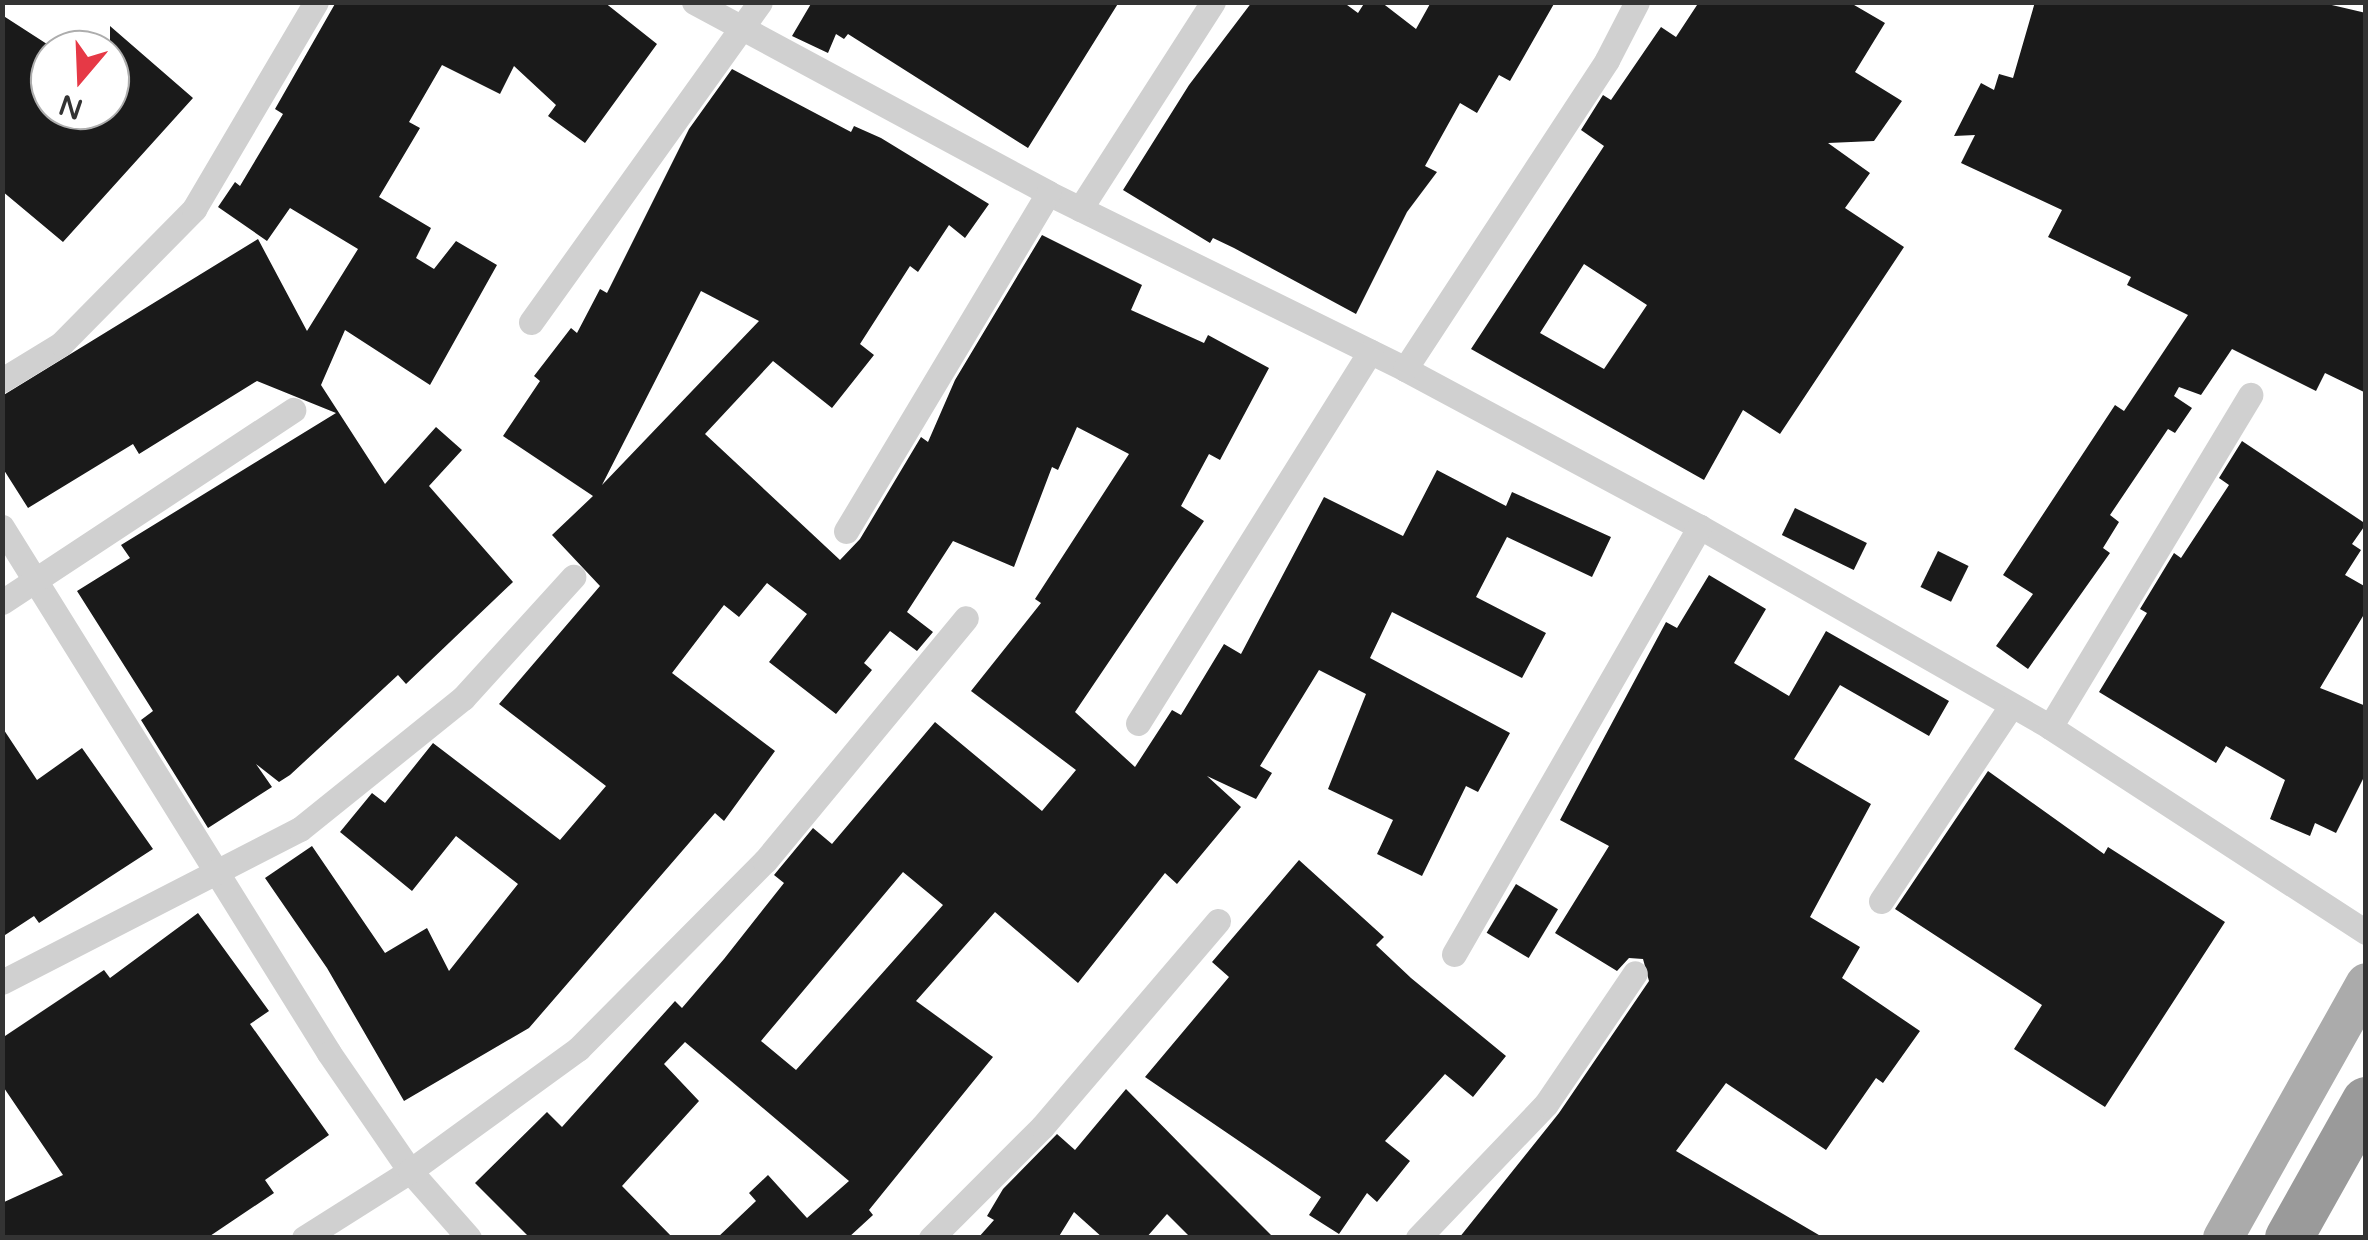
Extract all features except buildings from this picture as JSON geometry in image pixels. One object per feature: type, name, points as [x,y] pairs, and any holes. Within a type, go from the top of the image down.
[{"type":"highway","points":[[2288,1238],[2366,1101]]},
{"type":"main road","points":[[2223,1238],[2366,984]]},
{"type":"street","points":[[2,380],[61,344],[194,209],[316,2]]},
{"type":"street","points":[[694,2],[738,31],[1048,194],[1405,368],[1700,527],[2050,727],[2366,932]]},
{"type":"street","points":[[532,322],[760,2]]},
{"type":"street","points":[[1080,209],[1212,2]]},
{"type":"street","points":[[1405,368],[1607,60],[1637,2]]},
{"type":"street","points":[[846,530],[1048,194]]},
{"type":"street","points":[[1138,723],[1370,352]]},
{"type":"street","points":[[2050,727],[2250,396]]},
{"type":"street","points":[[2,602],[293,410]]},
{"type":"street","points":[[2,527],[34,583],[150,760],[216,877],[410,1171],[469,1238]]},
{"type":"street","points":[[1454,954],[1700,527]]},
{"type":"street","points":[[2,982],[216,877],[300,829],[463,698],[573,577]]},
{"type":"street","points":[[304,1238],[410,1171],[540,1080],[653,978],[764,861],[966,618]]},
{"type":"street","points":[[1882,901],[2011,706]]},
{"type":"street","points":[[931,1238],[1042,1127],[1218,921]]},
{"type":"street","points":[[1418,1238],[1546,1104],[1635,973]]}]
